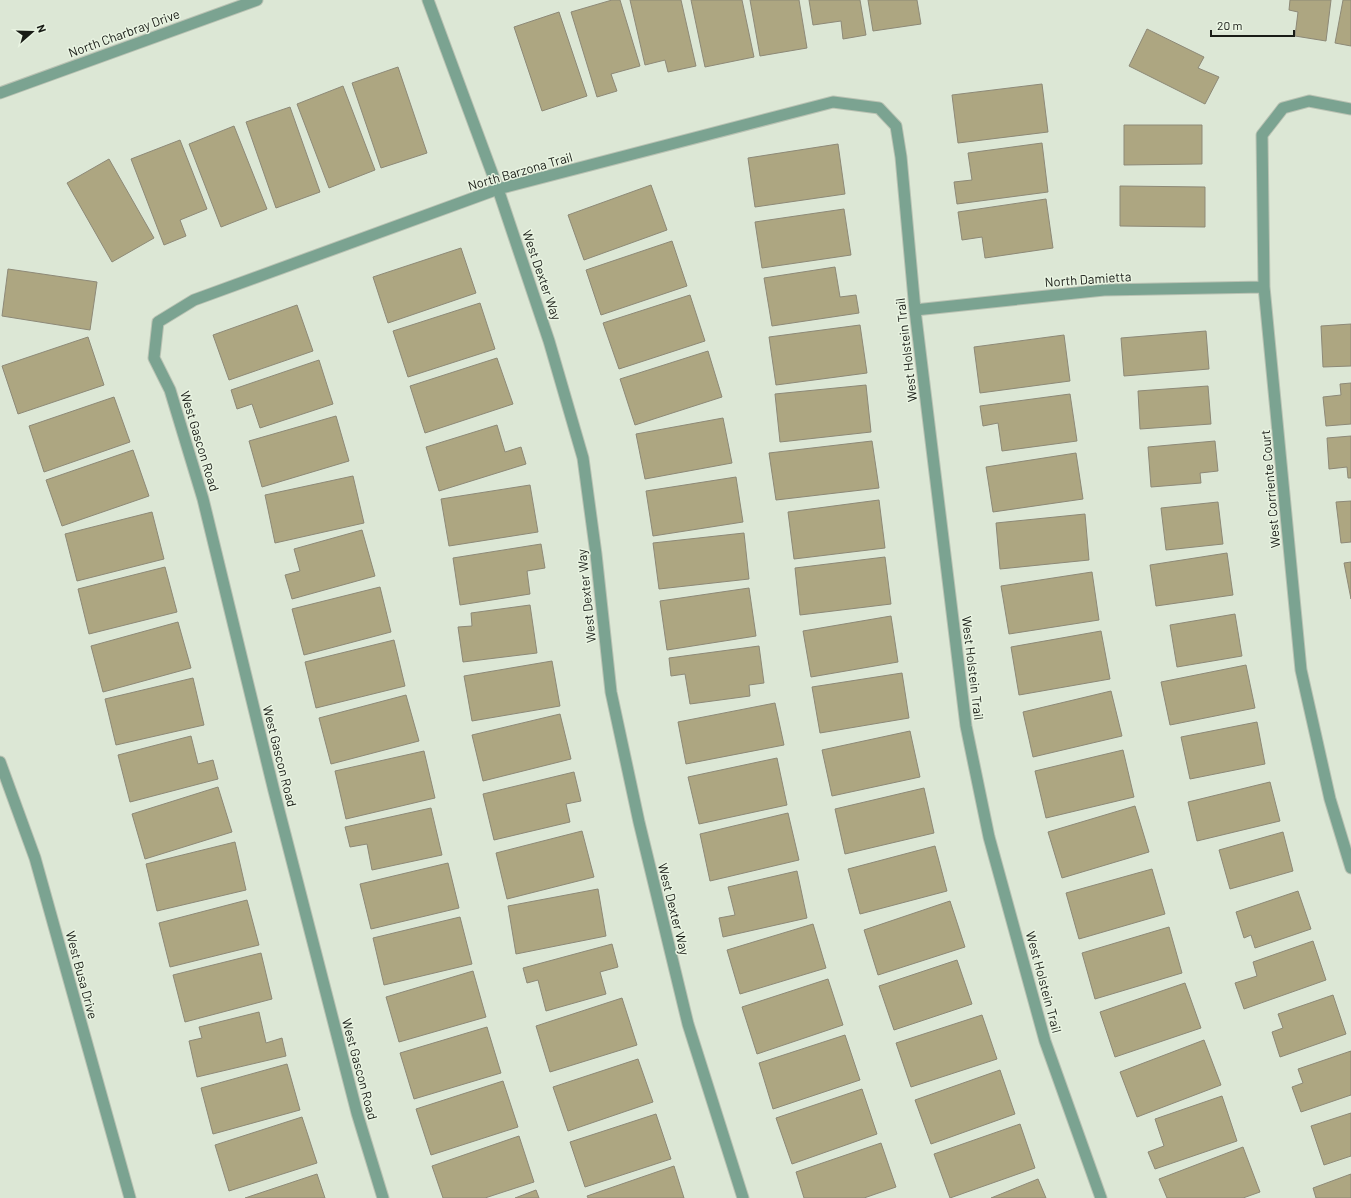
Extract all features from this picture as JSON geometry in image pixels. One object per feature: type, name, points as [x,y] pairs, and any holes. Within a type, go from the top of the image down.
[{"type":"street","name":"North Charbray Drive","points":[[0,93],[257,0]]},
{"type":"street","name":"West Dexter Way","points":[[428,0],[498,189],[549,341],[583,458],[596,554],[611,692],[639,822],[688,1024],[743,1198]]},
{"type":"street","name":"West Corriente Court","points":[[1351,109],[1309,101],[1283,108],[1262,135],[1264,287],[1301,670],[1330,799],[1351,868]]},
{"type":"street","name":"North Barzona Trail","points":[[158,322],[194,300],[498,189],[833,102],[879,108],[896,126]]},
{"type":"street","name":"West Holstein Trail","points":[[896,126],[901,157],[915,310],[966,726],[989,837],[1046,1041],[1102,1198]]},
{"type":"street","name":"North Damietta","points":[[915,310],[1104,290],[1264,287]]},
{"type":"street","name":"West Gascon Road","points":[[158,322],[154,358],[170,390],[203,499],[274,791],[355,1106],[382,1198]]},
{"type":"street","name":"West Busa Drive","points":[[0,762],[35,858],[130,1198]]},
{"type":"building","points":[[612,0],[620,0],[640,66],[611,74],[617,91],[597,97],[571,12]]},
{"type":"building","points":[[630,0],[681,0],[696,66],[668,72],[665,60],[645,65]]},
{"type":"building","points":[[691,0],[742,0],[754,57],[705,67]]},
{"type":"building","points":[[750,0],[799,0],[807,48],[760,56]]},
{"type":"building","points":[[809,0],[860,0],[866,35],[843,39],[841,21],[813,25]]},
{"type":"building","points":[[868,0],[917,0],[921,24],[873,31]]},
{"type":"building","points":[[1290,0],[1331,0],[1326,41],[1295,36],[1298,12],[1289,10]]},
{"type":"building","points":[[1343,0],[1351,0],[1351,46],[1335,43]]},
{"type":"building","points":[[559,12],[587,96],[542,111],[514,27]]},
{"type":"building","points":[[1147,29],[1204,57],[1198,68],[1219,77],[1205,104],[1129,66]]},
{"type":"building","points":[[398,67],[427,153],[381,168],[352,83]]},
{"type":"building","points":[[1042,84],[1048,132],[958,143],[952,95]]},
{"type":"building","points":[[343,86],[375,170],[329,188],[297,104]]},
{"type":"building","points":[[290,107],[320,192],[276,208],[246,122]]},
{"type":"building","points":[[1124,125],[1202,125],[1202,164],[1124,165]]},
{"type":"building","points":[[234,126],[267,209],[221,227],[189,144]]},
{"type":"building","points":[[180,140],[207,209],[180,220],[186,236],[164,245],[131,159]]},
{"type":"building","points":[[1042,143],[1048,192],[957,204],[954,182],[972,180],[968,153]]},
{"type":"building","points":[[838,144],[845,194],[755,207],[748,158]]},
{"type":"building","points":[[109,159],[154,238],[112,262],[67,183]]},
{"type":"building","points":[[651,185],[667,230],[584,260],[568,215]]},
{"type":"building","points":[[1120,186],[1205,187],[1205,227],[1120,226]]},
{"type":"building","points":[[1046,199],[1053,248],[985,258],[982,237],[962,240],[958,212]]},
{"type":"building","points":[[844,209],[851,255],[762,268],[755,222]]},
{"type":"building","points":[[672,241],[687,286],[601,315],[586,270]]},
{"type":"building","points":[[461,248],[476,293],[388,323],[373,277]]},
{"type":"building","points":[[835,267],[840,297],[856,295],[859,313],[772,326],[764,278]]},
{"type":"building","points":[[8,269],[97,282],[90,330],[2,316]]},
{"type":"building","points":[[690,295],[705,341],[619,369],[603,323]]},
{"type":"building","points":[[480,303],[495,349],[408,377],[393,331]]},
{"type":"building","points":[[297,305],[313,351],[229,380],[213,335]]},
{"type":"building","points":[[1351,324],[1351,366],[1323,367],[1321,326]]},
{"type":"building","points":[[860,325],[867,373],[776,385],[769,337]]},
{"type":"building","points":[[1206,331],[1209,369],[1124,376],[1121,338]]},
{"type":"building","points":[[1064,335],[1070,381],[980,393],[974,347]]},
{"type":"building","points":[[88,337],[104,385],[18,414],[2,366]]},
{"type":"building","points":[[708,351],[722,397],[635,425],[620,379]]},
{"type":"building","points":[[497,358],[513,404],[425,433],[410,386]]},
{"type":"building","points":[[319,360],[333,404],[260,428],[252,404],[237,409],[231,390]]},
{"type":"building","points":[[1351,383],[1351,424],[1326,426],[1323,397],[1341,395],[1340,384]]},
{"type":"building","points":[[866,385],[871,432],[780,442],[775,394]]},
{"type":"building","points":[[1208,386],[1211,424],[1140,429],[1138,391]]},
{"type":"building","points":[[1070,394],[1077,441],[1002,451],[998,423],[983,426],[980,406]]},
{"type":"building","points":[[114,397],[130,442],[44,472],[29,426]]},
{"type":"building","points":[[336,416],[349,461],[262,487],[249,441]]},
{"type":"building","points":[[723,418],[732,463],[645,479],[636,434]]},
{"type":"building","points":[[497,425],[505,452],[521,447],[526,464],[439,491],[426,447]]},
{"type":"building","points":[[1351,436],[1351,478],[1348,478],[1347,467],[1329,469],[1327,438]]},
{"type":"building","points":[[872,441],[879,488],[776,500],[769,453]]},
{"type":"building","points":[[1215,441],[1218,471],[1200,473],[1201,483],[1151,487],[1148,447]]},
{"type":"building","points":[[133,450],[149,496],[62,526],[46,480]]},
{"type":"building","points":[[1076,453],[1083,499],[993,512],[986,467]]},
{"type":"building","points":[[353,476],[364,523],[275,543],[265,495]]},
{"type":"building","points":[[736,477],[743,522],[653,536],[646,491]]},
{"type":"building","points":[[530,485],[538,532],[449,546],[441,499]]},
{"type":"building","points":[[879,500],[885,548],[794,559],[788,512]]},
{"type":"building","points":[[1351,501],[1351,542],[1341,543],[1336,502]]},
{"type":"building","points":[[1218,502],[1223,544],[1166,550],[1161,508]]},
{"type":"building","points":[[152,512],[164,559],[77,581],[65,534]]},
{"type":"building","points":[[1085,514],[1089,560],[1000,569],[996,523]]},
{"type":"building","points":[[362,530],[375,576],[292,599],[285,575],[300,571],[294,549]]},
{"type":"building","points":[[744,533],[749,579],[659,589],[653,543]]},
{"type":"building","points":[[541,544],[545,568],[527,571],[530,594],[460,605],[453,558]]},
{"type":"building","points":[[1227,553],[1233,595],[1156,606],[1150,565]]},
{"type":"building","points":[[885,557],[891,604],[800,615],[795,568]]},
{"type":"building","points":[[1351,562],[1351,599],[1344,563]]},
{"type":"building","points":[[165,567],[177,612],[89,634],[78,589]]},
{"type":"building","points":[[1092,572],[1099,620],[1009,634],[1001,586]]},
{"type":"building","points":[[380,587],[391,632],[304,655],[292,609]]},
{"type":"building","points":[[749,588],[756,636],[667,650],[660,601]]},
{"type":"building","points":[[530,605],[537,653],[463,662],[458,627],[472,626],[471,613]]},
{"type":"building","points":[[1235,614],[1242,656],[1177,667],[1170,625]]},
{"type":"building","points":[[891,616],[898,662],[811,677],[803,631]]},
{"type":"building","points":[[178,622],[191,668],[103,692],[91,646]]},
{"type":"building","points":[[1101,631],[1110,679],[1019,695],[1011,647]]},
{"type":"building","points":[[394,640],[405,686],[316,708],[305,662]]},
{"type":"building","points":[[759,646],[764,683],[749,685],[750,696],[690,704],[685,674],[671,676],[669,658]]},
{"type":"building","points":[[552,661],[560,706],[472,721],[464,676]]},
{"type":"building","points":[[1246,665],[1255,708],[1170,725],[1161,682]]},
{"type":"building","points":[[902,673],[909,718],[820,733],[812,687]]},
{"type":"building","points":[[193,678],[204,725],[116,745],[105,699]]},
{"type":"building","points":[[1111,691],[1122,736],[1033,757],[1023,712]]},
{"type":"building","points":[[406,695],[419,741],[331,764],[319,718]]},
{"type":"building","points":[[775,703],[784,745],[686,764],[678,722]]},
{"type":"building","points":[[560,714],[571,759],[483,781],[472,735]]},
{"type":"building","points":[[1257,722],[1265,764],[1190,779],[1181,737]]},
{"type":"building","points":[[910,731],[920,777],[832,796],[822,750]]},
{"type":"building","points":[[191,736],[198,764],[213,760],[218,779],[130,802],[118,755]]},
{"type":"building","points":[[1123,750],[1134,797],[1046,818],[1035,771]]},
{"type":"building","points":[[424,751],[435,798],[346,819],[335,771]]},
{"type":"building","points":[[777,758],[787,805],[699,824],[688,777]]},
{"type":"building","points":[[574,772],[581,801],[566,804],[570,822],[494,840],[483,794]]},
{"type":"building","points":[[1270,782],[1280,821],[1197,841],[1188,802]]},
{"type":"building","points":[[218,787],[232,832],[145,859],[132,814]]},
{"type":"building","points":[[924,788],[934,833],[845,854],[835,809]]},
{"type":"building","points":[[1135,806],[1149,852],[1062,878],[1048,832]]},
{"type":"building","points":[[431,808],[442,855],[372,870],[367,844],[350,847],[345,827]]},
{"type":"building","points":[[788,813],[799,860],[710,881],[700,834]]},
{"type":"building","points":[[582,831],[594,877],[507,899],[496,853]]},
{"type":"building","points":[[1283,832],[1293,871],[1230,889],[1219,850]]},
{"type":"building","points":[[235,842],[246,890],[157,911],[146,864]]},
{"type":"building","points":[[935,846],[947,891],[860,914],[848,869]]},
{"type":"building","points":[[448,863],[459,908],[371,929],[360,884]]},
{"type":"building","points":[[1152,869],[1165,914],[1079,939],[1066,893]]},
{"type":"building","points":[[797,871],[807,918],[723,937],[719,918],[735,915],[728,887]]},
{"type":"building","points":[[598,889],[606,936],[516,954],[508,906]]},
{"type":"building","points":[[1298,891],[1311,929],[1255,948],[1251,935],[1244,938],[1236,912]]},
{"type":"building","points":[[247,900],[259,945],[170,967],[159,923]]},
{"type":"building","points":[[950,901],[965,947],[878,975],[864,930]]},
{"type":"building","points":[[460,917],[472,964],[384,985],[373,938]]},
{"type":"building","points":[[813,924],[826,968],[740,994],[727,950]]},
{"type":"building","points":[[1169,927],[1182,973],[1095,999],[1082,953]]},
{"type":"building","points":[[1313,941],[1326,980],[1244,1009],[1235,983],[1257,976],[1253,962]]},
{"type":"building","points":[[612,944],[618,967],[600,972],[606,994],[546,1011],[538,980],[527,983],[523,968]]},
{"type":"building","points":[[261,953],[272,999],[185,1022],[173,975]]},
{"type":"building","points":[[957,960],[972,1004],[894,1030],[879,986]]},
{"type":"building","points":[[473,971],[486,1017],[399,1042],[386,997]]},
{"type":"building","points":[[828,979],[843,1025],[757,1054],[742,1007]]},
{"type":"building","points":[[1185,983],[1201,1028],[1115,1057],[1100,1012]]},
{"type":"building","points":[[1333,995],[1346,1034],[1280,1057],[1272,1032],[1283,1028],[1278,1014]]},
{"type":"building","points":[[622,998],[637,1045],[550,1072],[536,1026]]},
{"type":"building","points":[[259,1012],[266,1043],[282,1038],[286,1056],[197,1077],[189,1041],[202,1038],[199,1027]]},
{"type":"building","points":[[982,1015],[997,1059],[911,1087],[896,1043]]},
{"type":"building","points":[[487,1027],[501,1073],[414,1099],[400,1053]]},
{"type":"building","points":[[845,1035],[860,1080],[773,1109],[759,1063]]},
{"type":"building","points":[[1204,1040],[1221,1085],[1137,1117],[1120,1072]]},
{"type":"building","points":[[1351,1051],[1351,1095],[1301,1112],[1292,1087],[1303,1083],[1298,1069]]},
{"type":"building","points":[[638,1059],[653,1102],[568,1131],[553,1087]]},
{"type":"building","points":[[287,1064],[300,1110],[213,1134],[201,1088]]},
{"type":"building","points":[[1000,1070],[1015,1114],[931,1144],[915,1100]]},
{"type":"building","points":[[503,1081],[518,1127],[431,1155],[416,1109]]},
{"type":"building","points":[[862,1089],[877,1134],[792,1164],[776,1118]]},
{"type":"building","points":[[1222,1096],[1237,1141],[1155,1169],[1148,1152],[1164,1146],[1155,1119]]},
{"type":"building","points":[[1351,1113],[1351,1156],[1324,1165],[1311,1126]]},
{"type":"building","points":[[656,1114],[671,1159],[585,1187],[570,1142]]},
{"type":"building","points":[[302,1117],[317,1163],[229,1191],[215,1145]]},
{"type":"building","points":[[1020,1124],[1035,1168],[950,1198],[934,1154]]},
{"type":"building","points":[[519,1136],[534,1182],[485,1198],[443,1198],[432,1166]]},
{"type":"building","points":[[881,1143],[896,1187],[864,1198],[804,1198],[796,1172]]},
{"type":"building","points":[[1243,1147],[1260,1192],[1243,1198],[1167,1198],[1159,1179]]},
{"type":"building","points":[[674,1166],[684,1198],[588,1198],[587,1196]]},
{"type":"building","points":[[317,1174],[325,1198],[245,1198]]},
{"type":"building","points":[[1351,1174],[1351,1198],[1316,1198],[1313,1188]]},
{"type":"building","points":[[1038,1179],[1046,1198],[991,1198]]},
{"type":"building","points":[[536,1190],[539,1198],[515,1198]]}]
